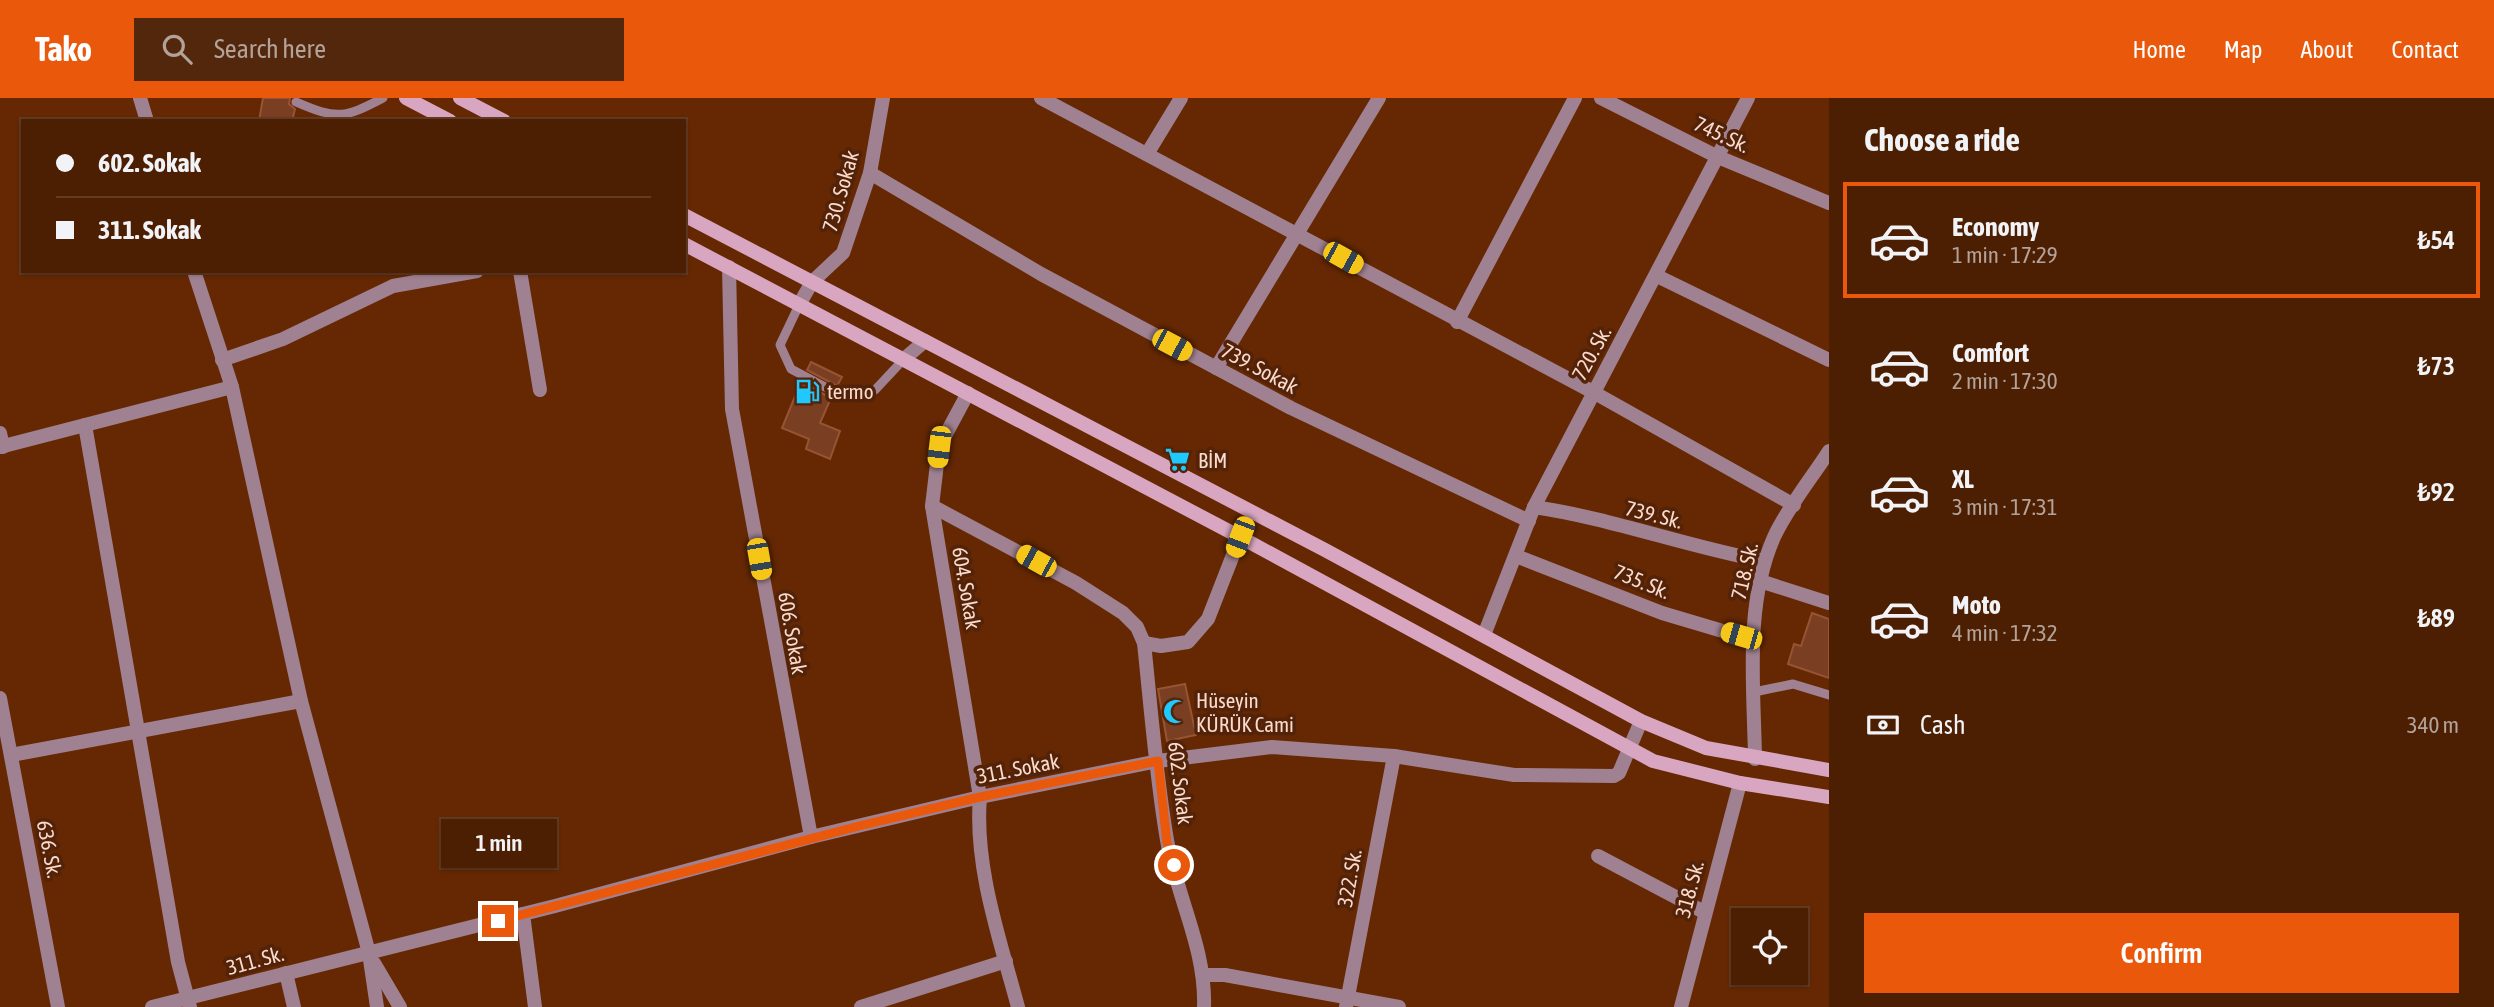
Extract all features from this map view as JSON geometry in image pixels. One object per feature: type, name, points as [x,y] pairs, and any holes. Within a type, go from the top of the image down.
[{"type":"main road","points":[[406,98],[446,119]]},
{"type":"main road","points":[[460,98],[499,119]]},
{"type":"main road","points":[[686,216],[1484,635],[1641,721],[1706,748],[1755,759],[1829,770]]},
{"type":"main road","points":[[686,245],[1240,537],[1653,761],[1740,783],[1829,797]]},
{"type":"street","points":[[140,98],[146,119]]},
{"type":"street","name":"730. Sokak","points":[[800,303],[812,282],[843,253],[870,173],[883,98]]},
{"type":"street","points":[[1041,98],[1298,232],[1457,322],[1593,392],[1794,505]]},
{"type":"street","points":[[1147,154],[1181,98]]},
{"type":"street","points":[[1216,368],[1379,98]]},
{"type":"street","points":[[1457,322],[1575,98]]},
{"type":"street","name":"745. Sk.","points":[[1601,98],[1718,157],[1829,203]]},
{"type":"street","name":"720. Sk.","points":[[1484,635],[1532,514],[1748,98]]},
{"type":"street","name":"739. Sokak","points":[[870,173],[1041,274],[1291,408],[1532,514]]},
{"type":"street","name":"606. Sokak","points":[[729,267],[732,409],[811,837]]},
{"type":"street","points":[[195,273],[232,387],[301,701],[369,953],[377,1007]]},
{"type":"street","points":[[222,360],[283,339],[393,286],[466,273]]},
{"type":"street","points":[[520,273],[540,390]]},
{"type":"street","points":[[1657,275],[1829,360]]},
{"type":"street","points":[[904,359],[925,341]]},
{"type":"street","points":[[1,442],[85,425],[232,387]]},
{"type":"street","name":"604. Sokak","points":[[968,393],[939,447],[932,506],[980,797],[977,828],[1018,1007]]},
{"type":"street","points":[[85,425],[178,962],[189,1003]]},
{"type":"street","name":"718. Sk.","points":[[1755,759],[1753,640],[1760,581],[1775,534],[1829,451]]},
{"type":"street","points":[[932,506],[1076,583],[1123,613],[1137,627],[1144,643],[1161,646],[1188,642],[1208,619],[1240,537]]},
{"type":"street","name":"739. Sk.","points":[[1532,514],[1566,512],[1620,528],[1765,561]]},
{"type":"street","name":"735. Sk.","points":[[1516,556],[1662,613],[1753,640]]},
{"type":"street","points":[[1760,581],[1829,603]]},
{"type":"street","name":"602. Sokak","points":[[1144,643],[1167,843],[1204,975],[1204,1007]]},
{"type":"street","name":"636. Sk.","points":[[0,698],[58,1007]]},
{"type":"street","points":[[11,755],[301,701]]},
{"type":"street","points":[[1629,747],[1641,721]]},
{"type":"street","name":"311. Sokak","points":[[369,953],[523,915],[811,837],[980,797],[1158,761],[1272,747],[1394,756],[1514,775],[1614,776],[1619,773],[1629,747]]},
{"type":"street","name":"322. Sk.","points":[[1347,1002],[1394,756]]},
{"type":"street","name":"318. Sk.","points":[[1681,1007],[1740,783]]},
{"type":"street","points":[[1598,856],[1704,912]]},
{"type":"street","points":[[523,915],[535,1007]]},
{"type":"street","points":[[369,953],[400,1007]]},
{"type":"street","name":"311. Sk.","points":[[152,1007],[189,1003],[286,973],[369,953]]},
{"type":"street","points":[[861,1007],[1006,961]]},
{"type":"street","points":[[286,973],[294,1007]]},
{"type":"street","points":[[1204,975],[1225,975],[1347,1002],[1399,1007]]},
{"type":"lane","points":[[296,102],[315,110],[350,116],[383,98]]},
{"type":"lane","points":[[800,303],[780,345],[791,369],[844,397],[875,390],[904,359]]},
{"type":"lane","points":[[1754,692],[1793,684],[1829,695]]},
{"type":"building","points":[[263,98],[290,98],[289,104],[295,109],[292,119],[259,119]]},
{"type":"building","points":[[811,362],[842,377],[837,386],[807,370]]},
{"type":"building","points":[[801,382],[831,398],[820,423],[840,431],[830,459],[806,449],[809,439],[782,428]]},
{"type":"building","points":[[1812,613],[1829,619],[1829,678],[1788,664],[1794,644],[1801,646]]},
{"type":"building","name":"Hüseyin KÜRÜK Cami","points":[[1185,684],[1196,735],[1167,741],[1158,689]]},
{"type":"place","name":"termo","points":[[807,391]]},
{"type":"place","name":"BİM","points":[[1178,460]]},
{"type":"place","name":"Hüseyin KÜRÜK Cami","points":[[1176,712]]},
{"type":"route","points":[[498,921],[811,837],[980,797],[1158,761],[1167,843],[1174,865]]}]
